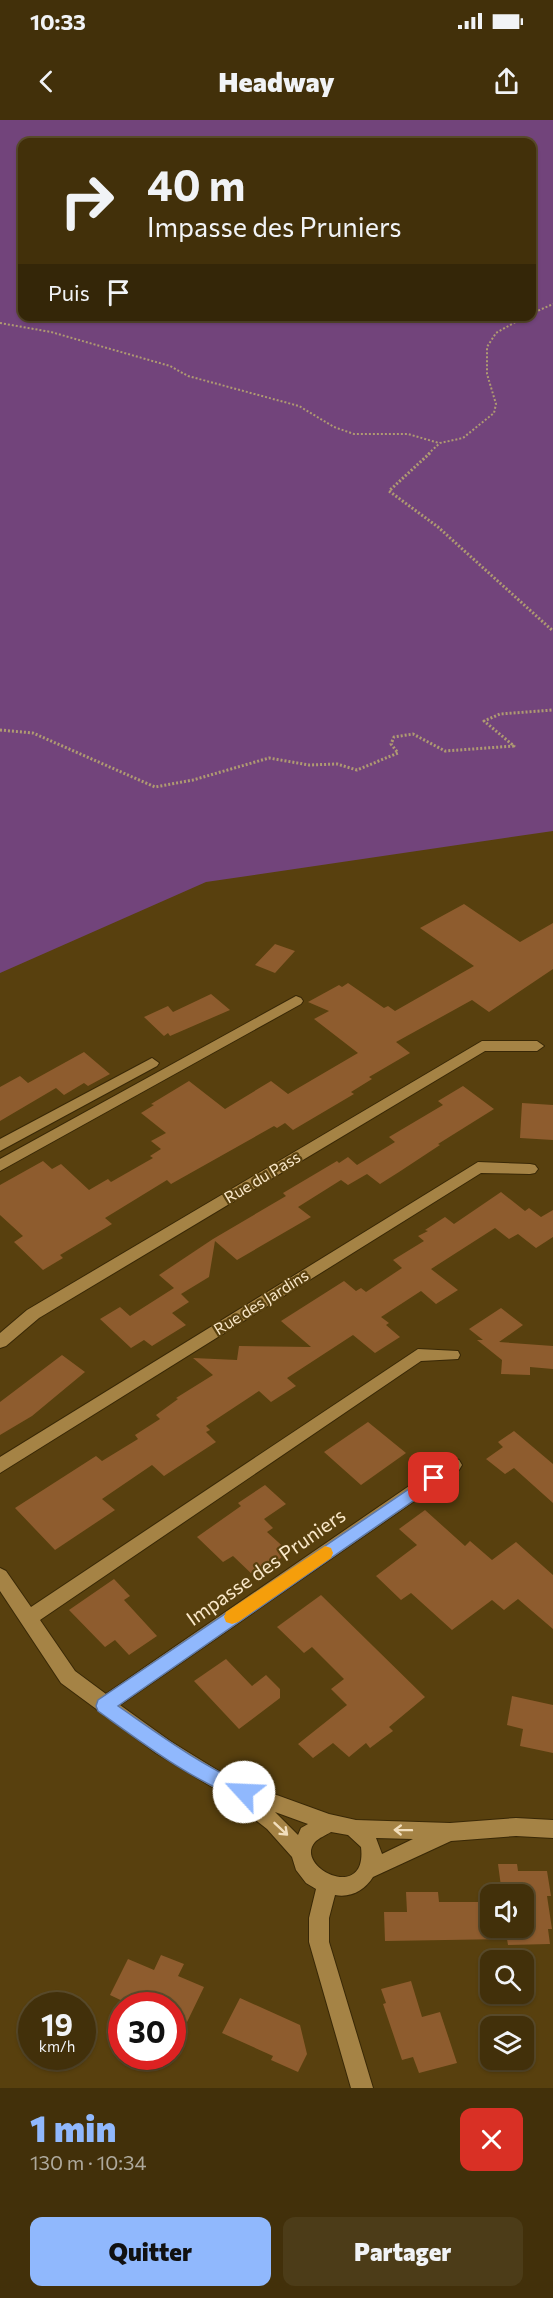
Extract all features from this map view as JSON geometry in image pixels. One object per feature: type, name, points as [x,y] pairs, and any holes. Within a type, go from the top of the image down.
[{"type":"street","points":[[0,1166],[296,1002]]},
{"type":"street","name":"Rue du Pass","points":[[0,1342],[33,1314],[482,1046],[537,1046]]},
{"type":"street","points":[[0,1146],[152,1063]]},
{"type":"street","name":"Rue des Jardins","points":[[0,1466],[478,1167],[530,1169]]},
{"type":"street","points":[[27,1619],[418,1355],[452,1355]]},
{"type":"street","name":"Impasse des Pruniers","points":[[105,1706],[453,1465]]},
{"type":"street","points":[[0,1576],[68,1677],[163,1747],[224,1784],[274,1823],[301,1852],[305,1868],[316,1881],[327,1886],[341,1887],[353,1884],[368,1870],[450,1832]]},
{"type":"street","points":[[224,1784],[285,1809],[329,1823]]},
{"type":"street","points":[[301,1852],[310,1833],[329,1823],[338,1822],[357,1828],[450,1832],[496,1828],[553,1829]]},
{"type":"street","points":[[357,1828],[369,1843],[372,1854],[368,1870]]},
{"type":"street","points":[[327,1886],[319,1918],[319,1942],[362,2088]]},
{"type":"path","points":[[536,312],[553,304]]},
{"type":"path","points":[[0,323],[51,332],[170,366],[188,376],[298,406],[334,427],[354,434],[369,436],[408,434],[440,443],[463,438],[494,413],[496,404],[487,374],[488,347],[496,333],[517,321]]},
{"type":"path","points":[[440,443],[389,491],[438,527],[553,632]]},
{"type":"path","points":[[0,730],[33,734],[155,787],[193,780],[269,758],[309,765],[337,764],[357,770],[398,753],[391,744],[394,737],[413,734],[445,751],[514,746],[484,721],[500,714],[553,710]]},
{"type":"shaded area","points":[[0,120],[553,120],[553,831],[206,882],[0,973]]},
{"type":"building","points":[[464,904],[520,942],[553,923],[553,969],[489,1012],[472,1000],[396,1042],[410,1053],[369,1077],[372,1079],[351,1092],[354,1094],[293,1130],[285,1123],[277,1128],[274,1126],[171,1184],[167,1180],[105,1218],[112,1224],[60,1255],[63,1258],[43,1270],[14,1242],[23,1236],[0,1215],[0,1185],[43,1161],[52,1169],[61,1164],[89,1190],[108,1179],[111,1182],[153,1158],[150,1156],[161,1149],[151,1141],[166,1133],[141,1113],[154,1105],[151,1104],[189,1081],[225,1109],[271,1081],[288,1094],[358,1053],[314,1019],[329,1011],[308,1002],[339,985],[342,987],[348,983],[384,1008],[388,1006],[395,1011],[474,966],[420,928]]},
{"type":"building","points":[[275,944],[295,951],[275,973],[255,965]]},
{"type":"building","points":[[211,994],[230,1010],[170,1036],[168,1033],[164,1036],[144,1017],[168,1006],[173,1012]]},
{"type":"building","points":[[84,1052],[110,1074],[88,1086],[84,1083],[64,1095],[56,1088],[0,1121],[0,1087],[20,1076],[28,1083]]},
{"type":"building","points":[[463,1086],[494,1109],[380,1184],[367,1174],[348,1185],[341,1180],[298,1207],[311,1217],[237,1260],[215,1241],[209,1277],[181,1294],[189,1302],[172,1313],[186,1325],[152,1346],[144,1340],[131,1348],[100,1319],[120,1307],[130,1316],[174,1288],[159,1275],[213,1239],[286,1196],[283,1193],[337,1161],[339,1163],[348,1157],[357,1165],[395,1142],[389,1137],[443,1105],[438,1101]]},
{"type":"building","points":[[522,1103],[553,1105],[553,1140],[520,1138]]},
{"type":"building","points":[[501,1192],[525,1211],[529,1208],[541,1217],[553,1210],[553,1237],[536,1248],[518,1234],[509,1239],[495,1228],[431,1269],[458,1290],[436,1304],[421,1291],[381,1317],[389,1323],[386,1325],[400,1337],[375,1353],[353,1335],[287,1378],[296,1386],[271,1402],[259,1391],[206,1426],[210,1430],[206,1432],[216,1442],[164,1476],[152,1465],[102,1499],[115,1510],[55,1550],[15,1508],[96,1456],[102,1461],[138,1439],[135,1435],[160,1419],[156,1415],[178,1399],[176,1398],[213,1375],[193,1358],[237,1360],[239,1346],[311,1347],[281,1321],[344,1281],[356,1291],[361,1288],[366,1292],[402,1268],[393,1260],[424,1241],[418,1236],[428,1231],[425,1230],[445,1217],[454,1224]]},
{"type":"building","points":[[501,1308],[523,1325],[499,1342],[553,1346],[553,1369],[530,1367],[530,1375],[501,1374],[502,1360],[477,1340],[483,1340],[469,1329]]},
{"type":"building","points":[[62,1355],[85,1372],[32,1416],[0,1435],[0,1402]]},
{"type":"building","points":[[368,1422],[406,1453],[361,1485],[324,1452]]},
{"type":"building","points":[[514,1431],[553,1464],[553,1503],[514,1468],[505,1474],[486,1459],[503,1447],[498,1442]]},
{"type":"building","points":[[265,1485],[286,1504],[264,1519],[273,1528],[267,1532],[289,1552],[255,1577],[233,1556],[223,1562],[197,1537],[241,1506],[238,1503]]},
{"type":"building","points":[[425,1510],[465,1546],[470,1541],[492,1560],[516,1542],[553,1575],[553,1629],[518,1599],[504,1610],[492,1600],[452,1630],[411,1593],[401,1600],[376,1576],[417,1545],[399,1529]]},
{"type":"building","points":[[114,1579],[130,1596],[124,1600],[157,1636],[129,1655],[115,1640],[105,1647],[69,1610]]},
{"type":"building","points":[[321,1595],[425,1697],[389,1727],[393,1731],[370,1748],[366,1743],[349,1757],[333,1743],[313,1758],[298,1744],[347,1705],[331,1689],[344,1679],[312,1647],[304,1653],[277,1627]]},
{"type":"building","points":[[226,1659],[252,1686],[266,1675],[280,1689],[280,1698],[239,1729],[194,1681]]},
{"type":"building","points":[[512,1696],[553,1705],[553,1753],[520,1746],[523,1729],[507,1725]]},
{"type":"building","points":[[498,1864],[517,1864],[518,1871],[547,1871],[551,1896],[547,1896],[552,1929],[548,1929],[550,1944],[508,1945],[507,1939],[385,1941],[384,1912],[407,1912],[406,1892],[438,1892],[439,1902],[480,1902],[480,1938],[534,1938],[534,1884],[501,1884]]},
{"type":"building","points":[[161,1955],[184,1964],[178,1976],[204,1987],[186,2024],[186,1992],[112,1992],[128,1959],[154,1970]]},
{"type":"building","points":[[411,1981],[422,2017],[440,2012],[457,2063],[419,2073],[413,2057],[402,2060],[383,2004],[386,2003],[381,1989]]},
{"type":"building","points":[[240,1998],[300,2025],[307,2054],[298,2072],[271,2060],[273,2056],[222,2033]]},
{"type":"slow traffic","points":[[232,1617],[325,1553]]},
{"type":"route","points":[[244,1792],[224,1784],[163,1747],[105,1706],[434,1478]]}]
